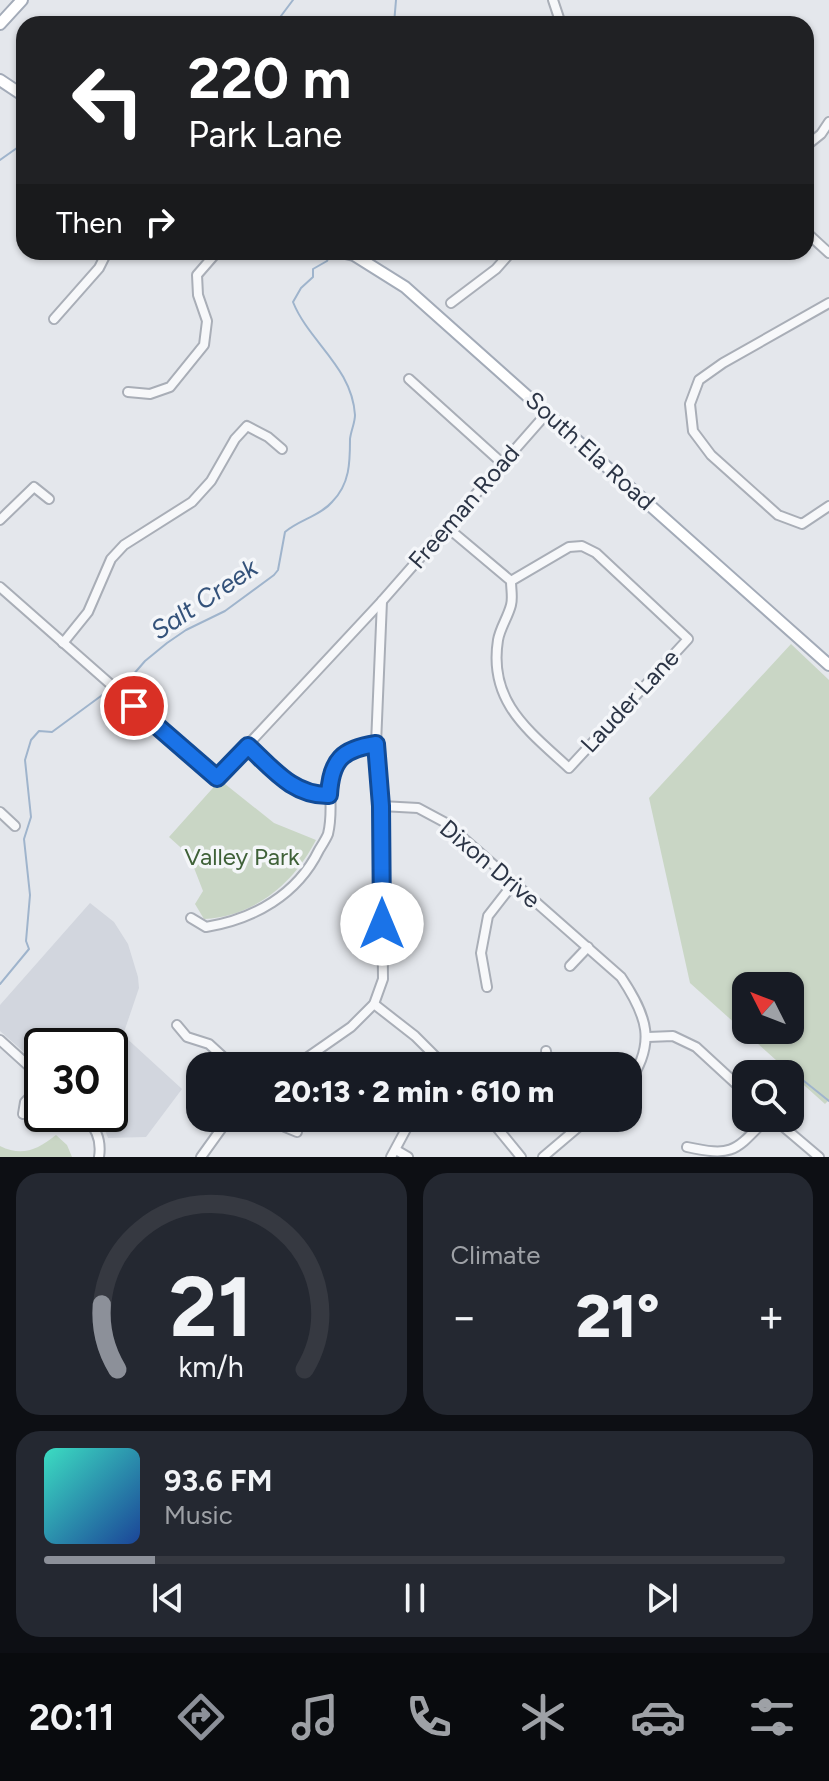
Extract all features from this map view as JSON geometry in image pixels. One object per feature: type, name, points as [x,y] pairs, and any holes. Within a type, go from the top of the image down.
[{"type":"main road","points":[[0,24],[22,0]]},
{"type":"main road","name":"South Ela Road","points":[[362,260],[405,287],[829,665]]},
{"type":"street","points":[[814,140],[829,122]]},
{"type":"street","points":[[814,239],[829,253]]},
{"type":"street","points":[[54,319],[103,260]]},
{"type":"street","points":[[128,392],[150,394],[170,387],[204,345],[207,321],[198,295],[197,275],[210,260]]},
{"type":"street","points":[[451,303],[504,260]]},
{"type":"street","points":[[829,303],[714,369],[699,380],[690,404],[690,419],[696,438],[778,515],[802,524],[829,506]]},
{"type":"street","points":[[409,379],[502,463]]},
{"type":"street","name":"Freeman Road","points":[[63,643],[217,778],[448,528],[547,413]]},
{"type":"street","points":[[238,420],[243,430]]},
{"type":"street","points":[[0,587],[63,643],[88,612],[111,559],[124,545],[192,502],[211,481],[247,426],[282,449]]},
{"type":"street","points":[[0,520],[34,487],[49,499]]},
{"type":"street","points":[[448,528],[511,581]]},
{"type":"street","name":"Lauder Lane","points":[[582,546],[596,553],[688,639],[569,768],[524,727],[506,703],[500,689],[498,640],[512,603],[511,581],[569,547],[582,546]]},
{"type":"street","points":[[315,1052],[351,1027],[374,1004],[383,979],[381,806],[376,744],[382,601]]},
{"type":"street","points":[[191,918],[206,927],[232,923],[262,910],[288,891],[311,866],[328,834],[333,768],[341,756],[359,746],[376,744]]},
{"type":"street","points":[[248,746],[293,786],[302,791],[329,795]]},
{"type":"street","name":"Dixon Drive","points":[[381,806],[418,808],[446,823],[621,977],[637,1001],[648,1037]]},
{"type":"street","points":[[0,812],[15,826]]},
{"type":"street","points":[[487,987],[481,953],[488,916],[513,884]]},
{"type":"street","points":[[570,966],[588,947]]},
{"type":"street","points":[[374,1004],[431,1052]]},
{"type":"street","points":[[177,1025],[187,1037],[209,1044],[218,1052]]},
{"type":"street","points":[[642,1058],[648,1037],[673,1036],[696,1047],[732,1080]]},
{"type":"street","points":[[0,1040],[24,1063]]},
{"type":"street","points":[[23,1114],[24,1108]]},
{"type":"street","points":[[96,1132],[99,1157]]},
{"type":"street","points":[[201,1157],[219,1132]]},
{"type":"street","points":[[405,1132],[394,1153],[408,1157]]},
{"type":"street","points":[[500,1132],[521,1157]]},
{"type":"street","points":[[543,1157],[572,1132]]},
{"type":"street","points":[[687,1147],[724,1153],[738,1149],[754,1132]]},
{"type":"street","points":[[790,1132],[819,1157]]},
{"type":"shaded area","points":[[90,903],[114,922],[128,944],[139,988],[125,1028],[24,1028],[24,1052],[0,1031],[0,1005]]},
{"type":"shaded area","points":[[128,1040],[182,1089],[146,1137],[108,1138],[106,1132],[128,1132]]},
{"type":"green space","points":[[791,644],[829,680],[829,1100],[825,1104],[804,1085],[804,1060],[776,1060],[758,1044],[804,1044],[804,972],[732,972],[732,1021],[690,983],[649,798]]},
{"type":"green space","name":"Valley Park","points":[[220,780],[274,823],[316,840],[296,870],[270,895],[240,912],[204,919],[195,904],[203,891],[189,855],[169,837]]},
{"type":"green space","points":[[56,1135],[67,1145],[72,1157],[0,1157],[0,1146],[15,1151],[29,1150]]},
{"type":"waterway","points":[[281,16],[293,0]]},
{"type":"waterway","name":"Salt Creek","points":[[395,16],[396,0]]},
{"type":"waterway","points":[[0,160],[16,149]]},
{"type":"waterway","name":"Salt Creek","points":[[119,685],[126,683],[145,661],[167,643],[225,611],[274,575],[278,570],[285,532],[327,507],[342,488],[348,472],[355,418],[352,398],[338,369],[293,302],[301,288],[313,277],[313,269],[327,260]]},
{"type":"waterway","name":"Salt Creek","points":[[0,984],[29,949],[26,941],[30,895],[24,839],[31,817],[25,760],[31,740],[39,731],[52,732],[105,693]]},
{"type":"waterway","points":[[804,1081],[829,1101]]},
{"type":"route","points":[[134,706],[217,778],[248,746],[293,786],[322,795],[329,795],[333,768],[341,756],[359,746],[376,744],[381,806],[382,924]]}]
